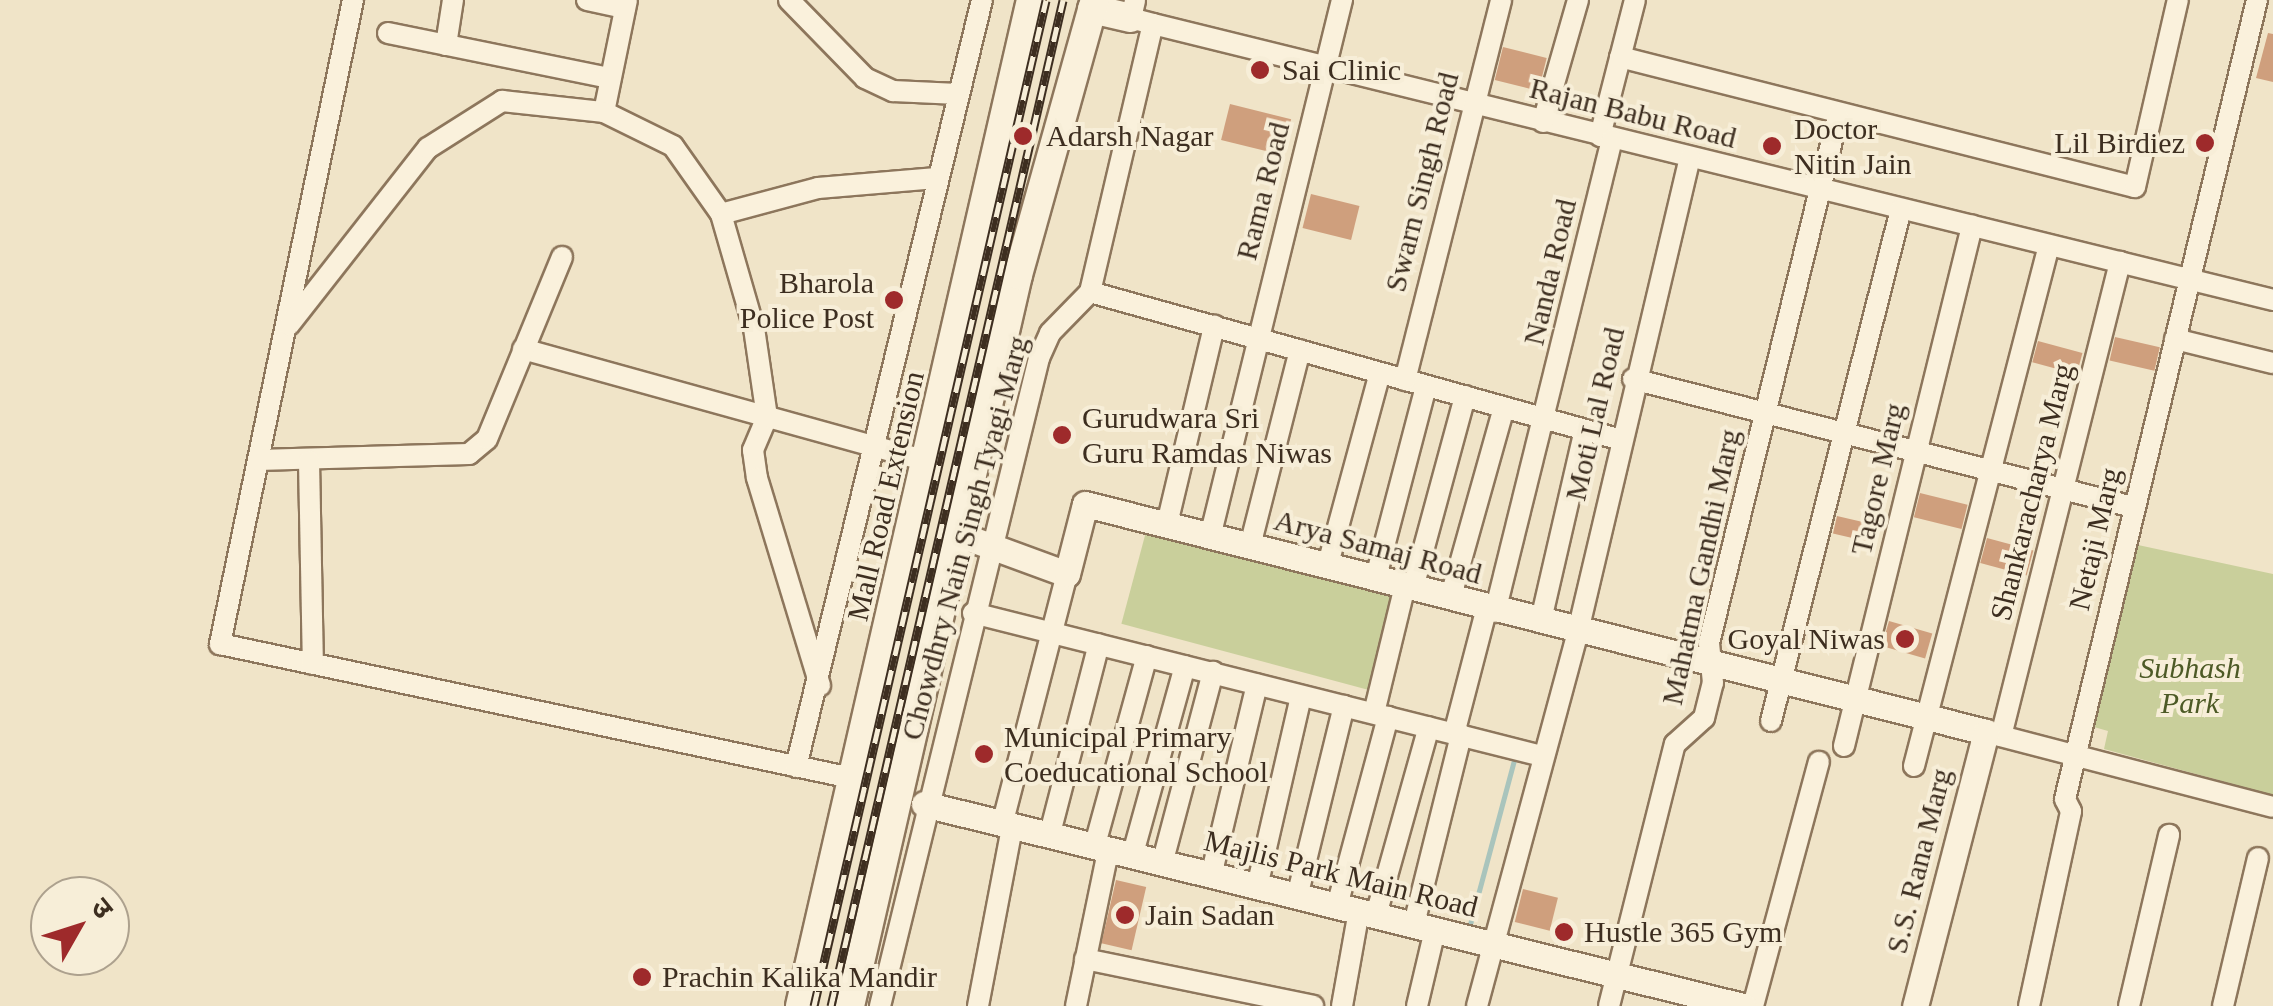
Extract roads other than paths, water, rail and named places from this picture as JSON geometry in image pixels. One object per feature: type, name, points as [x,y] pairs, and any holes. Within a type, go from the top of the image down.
[{"type":"main road","name":"Mall Road Extension","points":[[800,1006],[856,779],[1031,0]]},
{"type":"main road","points":[[850,1006],[956,533],[1094,4],[1139,14]]},
{"type":"street","points":[[353,0],[220,644],[856,779]]},
{"type":"street","points":[[446,45],[453,0]]},
{"type":"street","points":[[587,0],[626,4],[604,112]]},
{"type":"street","points":[[790,0],[865,78],[893,91],[958,94]]},
{"type":"street","points":[[796,768],[820,686],[982,0]]},
{"type":"street","name":"Rama Road","points":[[1210,537],[1342,0]]},
{"type":"street","name":"Swarn Singh Road","points":[[1404,380],[1501,0]]},
{"type":"street","points":[[1543,122],[1578,0]]},
{"type":"street","name":"Nanda Road","points":[[1417,1006],[1425,927],[1458,735],[1545,419],[1634,0]]},
{"type":"street","points":[[1620,57],[1838,116],[2136,187],[2178,0]]},
{"type":"street","name":"Netaji Marg","points":[[2029,1006],[2072,811],[2065,799],[2132,507],[2257,0]]},
{"type":"street","points":[[1139,14],[1090,292],[1618,439]]},
{"type":"street","name":"Rajan Babu Road","points":[[1139,14],[1543,122],[2273,300]]},
{"type":"street","points":[[388,33],[610,78]]},
{"type":"street","points":[[285,331],[428,148],[466,119],[502,101],[604,112],[673,146],[721,214],[762,365],[768,417],[754,450],[756,478],[820,686]]},
{"type":"street","name":"Mahatma Gandhi Marg","points":[[1609,1006],[1675,744],[1704,718],[1713,683],[1706,664],[1838,116]]},
{"type":"street","name":"Moti Lal Road","points":[[1477,1006],[1578,631],[1618,439],[1690,158]]},
{"type":"street","points":[[721,214],[818,188],[937,178]]},
{"type":"street","points":[[1771,721],[1902,209]]},
{"type":"street","name":"Tagore Marg","points":[[1844,746],[1858,702],[1914,453],[1972,226]]},
{"type":"street","points":[[1914,766],[2049,245]]},
{"type":"street","points":[[258,460],[469,454],[487,439],[562,258]]},
{"type":"street","name":"Shankaracharya Marg","points":[[1994,734],[2063,489],[2120,262]]},
{"type":"street","name":"Chowdhry Nain Singh Tyagi Marg","points":[[880,1006],[924,804],[1039,358],[1050,333],[1090,292]]},
{"type":"street","points":[[1168,524],[1214,326]]},
{"type":"street","points":[[2176,340],[2273,363]]},
{"type":"street","points":[[523,350],[874,450],[927,461]]},
{"type":"street","points":[[1250,546],[1300,350]]},
{"type":"street","points":[[1328,564],[1380,373]]},
{"type":"street","points":[[1634,379],[1844,437],[2132,507]]},
{"type":"street","points":[[1376,577],[1426,386]]},
{"type":"street","points":[[1342,1006],[1381,715],[1409,587],[1465,396]]},
{"type":"street","points":[[1451,596],[1504,408]]},
{"type":"street","points":[[1541,620],[1585,430]]},
{"type":"street","points":[[309,461],[313,664]]},
{"type":"street","name":"Arya Samaj Road","points":[[978,1006],[1007,826],[1051,631],[1085,504],[1451,596],[1491,612],[1541,620],[2273,807]]},
{"type":"street","points":[[956,533],[989,541],[1066,574]]},
{"type":"street","points":[[973,613],[1542,756]]},
{"type":"street","points":[[1049,837],[1099,644]]},
{"type":"street","points":[[1076,1006],[1111,852],[1148,656]]},
{"type":"street","points":[[1111,852],[1185,666]]},
{"type":"street","points":[[1162,864],[1212,672]]},
{"type":"street","points":[[1211,876],[1256,684]]},
{"type":"street","points":[[1256,887],[1301,696]]},
{"type":"street","points":[[1297,897],[1344,706]]},
{"type":"street","points":[[1357,911],[1429,728]]},
{"type":"street","name":"S.S. Rana Marg","points":[[1916,1006],[1994,734]]},
{"type":"street","points":[[1753,1006],[1818,762]]},
{"type":"street","name":"Majlis Park Main Road","points":[[924,804],[1743,1006]]},
{"type":"street","points":[[2129,1006],[2169,835]]},
{"type":"street","points":[[2223,1006],[2258,858]]},
{"type":"street","points":[[1085,959],[1313,1006]]},
{"type":"waterway","points":[[1469,928],[1515,756]]},
{"type":"railway","points":[[814,1006],[1046,0]]},
{"type":"railway","points":[[831,1006],[1063,0]]},
{"type":"place","name":"Sai Clinic","points":[[1260,70]]},
{"type":"place","name":"Adarsh Nagar","points":[[1023,136]]},
{"type":"place","name":"Lil Birdiez","points":[[2205,143]]},
{"type":"place","name":"Doctor Nitin Jain","points":[[1772,146]]},
{"type":"place","name":"Bharola Police Post","points":[[894,300]]},
{"type":"place","name":"Gurudwara Sri Guru Ramdas Niwas","points":[[1062,435]]},
{"type":"place","name":"Goyal Niwas","points":[[1905,639]]},
{"type":"place","name":"Municipal Primary Coeducational School","points":[[984,754]]},
{"type":"place","name":"Jain Sadan","points":[[1125,915]]},
{"type":"place","name":"Hustle 365 Gym","points":[[1564,932]]},
{"type":"place","name":"Prachin Kalika Mandir","points":[[642,977]]},
{"type":"park label","name":"Subhash Park","points":[[2190,685]]}]
